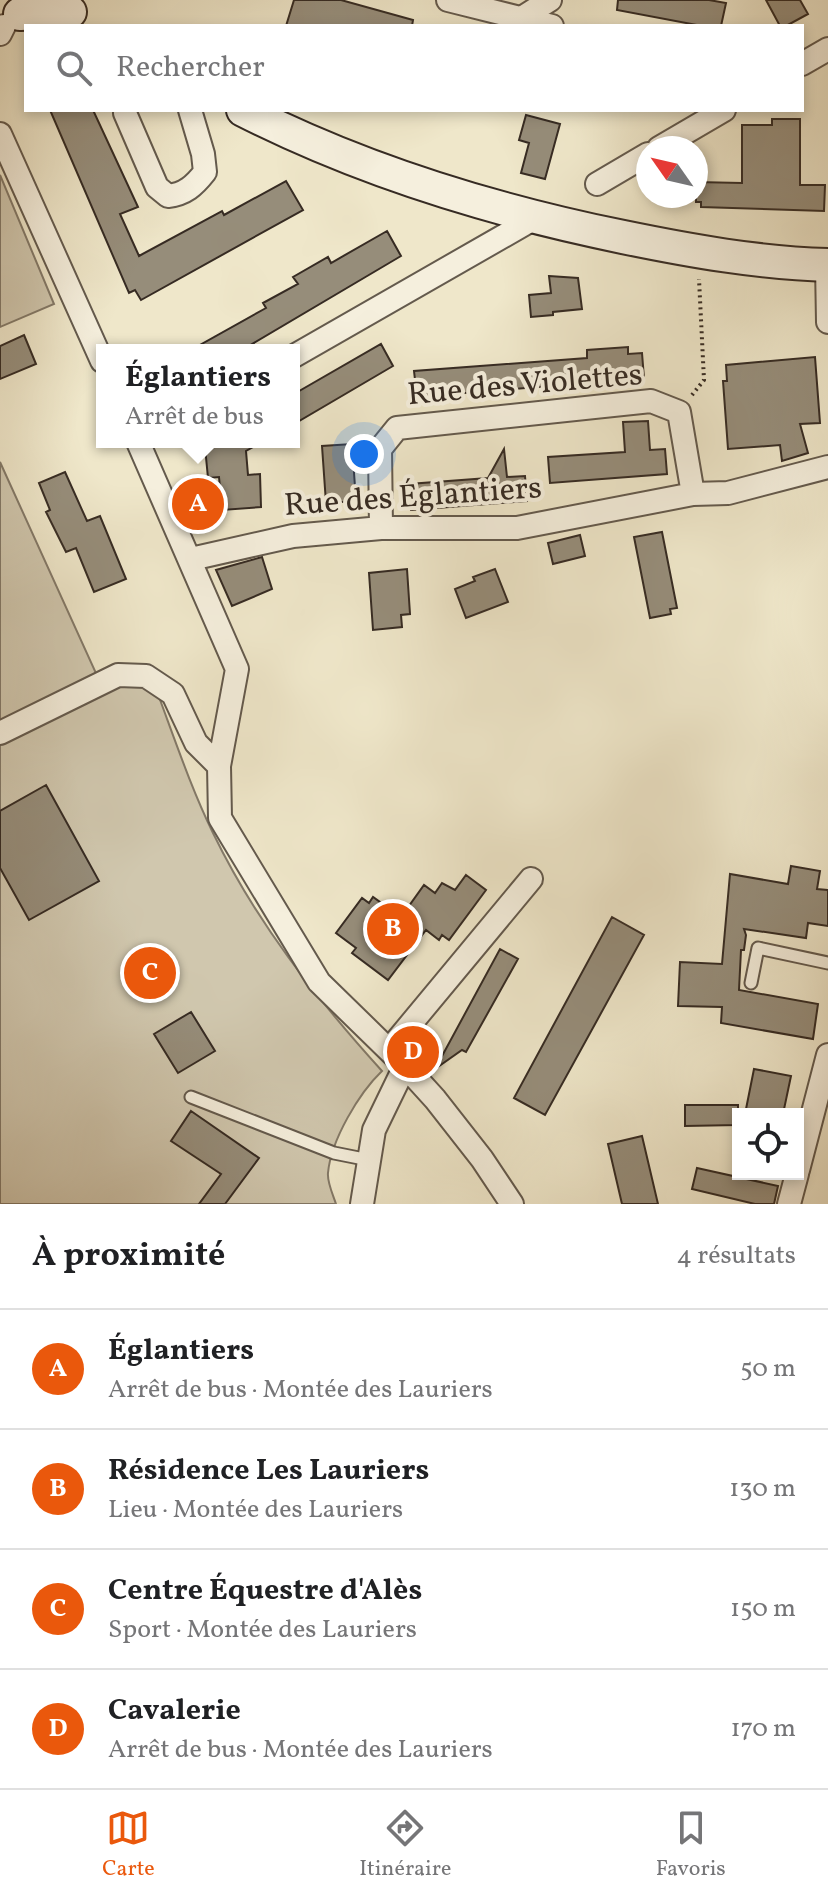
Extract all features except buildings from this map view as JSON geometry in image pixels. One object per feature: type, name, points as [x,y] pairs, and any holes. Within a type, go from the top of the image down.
[{"type":"main road","points":[[10,20],[73,13]]},
{"type":"main road","points":[[247,112],[330,151],[396,176],[463,199],[535,218],[698,252],[791,264],[828,265]]},
{"type":"street","points":[[448,0],[543,24]]},
{"type":"street","points":[[520,19],[550,0]]},
{"type":"street","points":[[804,63],[828,49]]},
{"type":"street","points":[[804,70],[828,70]]},
{"type":"street","points":[[125,113],[157,187],[168,196],[180,195],[195,185],[205,172],[191,112]]},
{"type":"street","points":[[680,136],[721,112]]},
{"type":"street","points":[[0,134],[96,348]]},
{"type":"street","points":[[597,184],[636,161]]},
{"type":"street","points":[[300,353],[535,218]]},
{"type":"street","points":[[828,265],[828,322]]},
{"type":"street","name":"Rue des Violettes","points":[[381,528],[380,449],[397,428],[651,401],[679,412],[693,494]]},
{"type":"street","points":[[142,448],[237,669],[219,766],[220,818],[319,982],[405,1066],[472,1147],[512,1204]]},
{"type":"street","name":"Rue des Églantiers","points":[[191,559],[293,536],[381,528],[517,528],[693,494],[728,493],[828,467]]},
{"type":"street","points":[[0,733],[118,675],[146,676],[173,694],[196,743],[219,766]]},
{"type":"street","points":[[389,1050],[531,879]]},
{"type":"street","points":[[804,1149],[828,1055]]},
{"type":"street","points":[[362,1204],[374,1130],[405,1066]]},
{"type":"street","points":[[789,1204],[796,1180]]},
{"type":"lane","points":[[751,983],[758,948],[828,963]]},
{"type":"lane","points":[[191,1097],[334,1153],[369,1160]]},
{"type":"path","points":[[679,412],[704,380],[698,252]]},
{"type":"shaded area","points":[[0,175],[54,304],[0,327]]},
{"type":"shaded area","points":[[0,462],[104,691],[127,680],[147,687],[159,697],[205,817],[248,897],[311,987],[382,1071],[356,1104],[334,1146],[328,1177],[336,1204],[0,1204]]},
{"type":"place","name":"Églantiers","points":[[198,504]]},
{"type":"place","name":"Résidence Les Lauriers","points":[[393,929]]},
{"type":"place","name":"Centre Équestre d'Alès","points":[[150,973]]},
{"type":"place","name":"Cavalerie","points":[[413,1052]]}]
